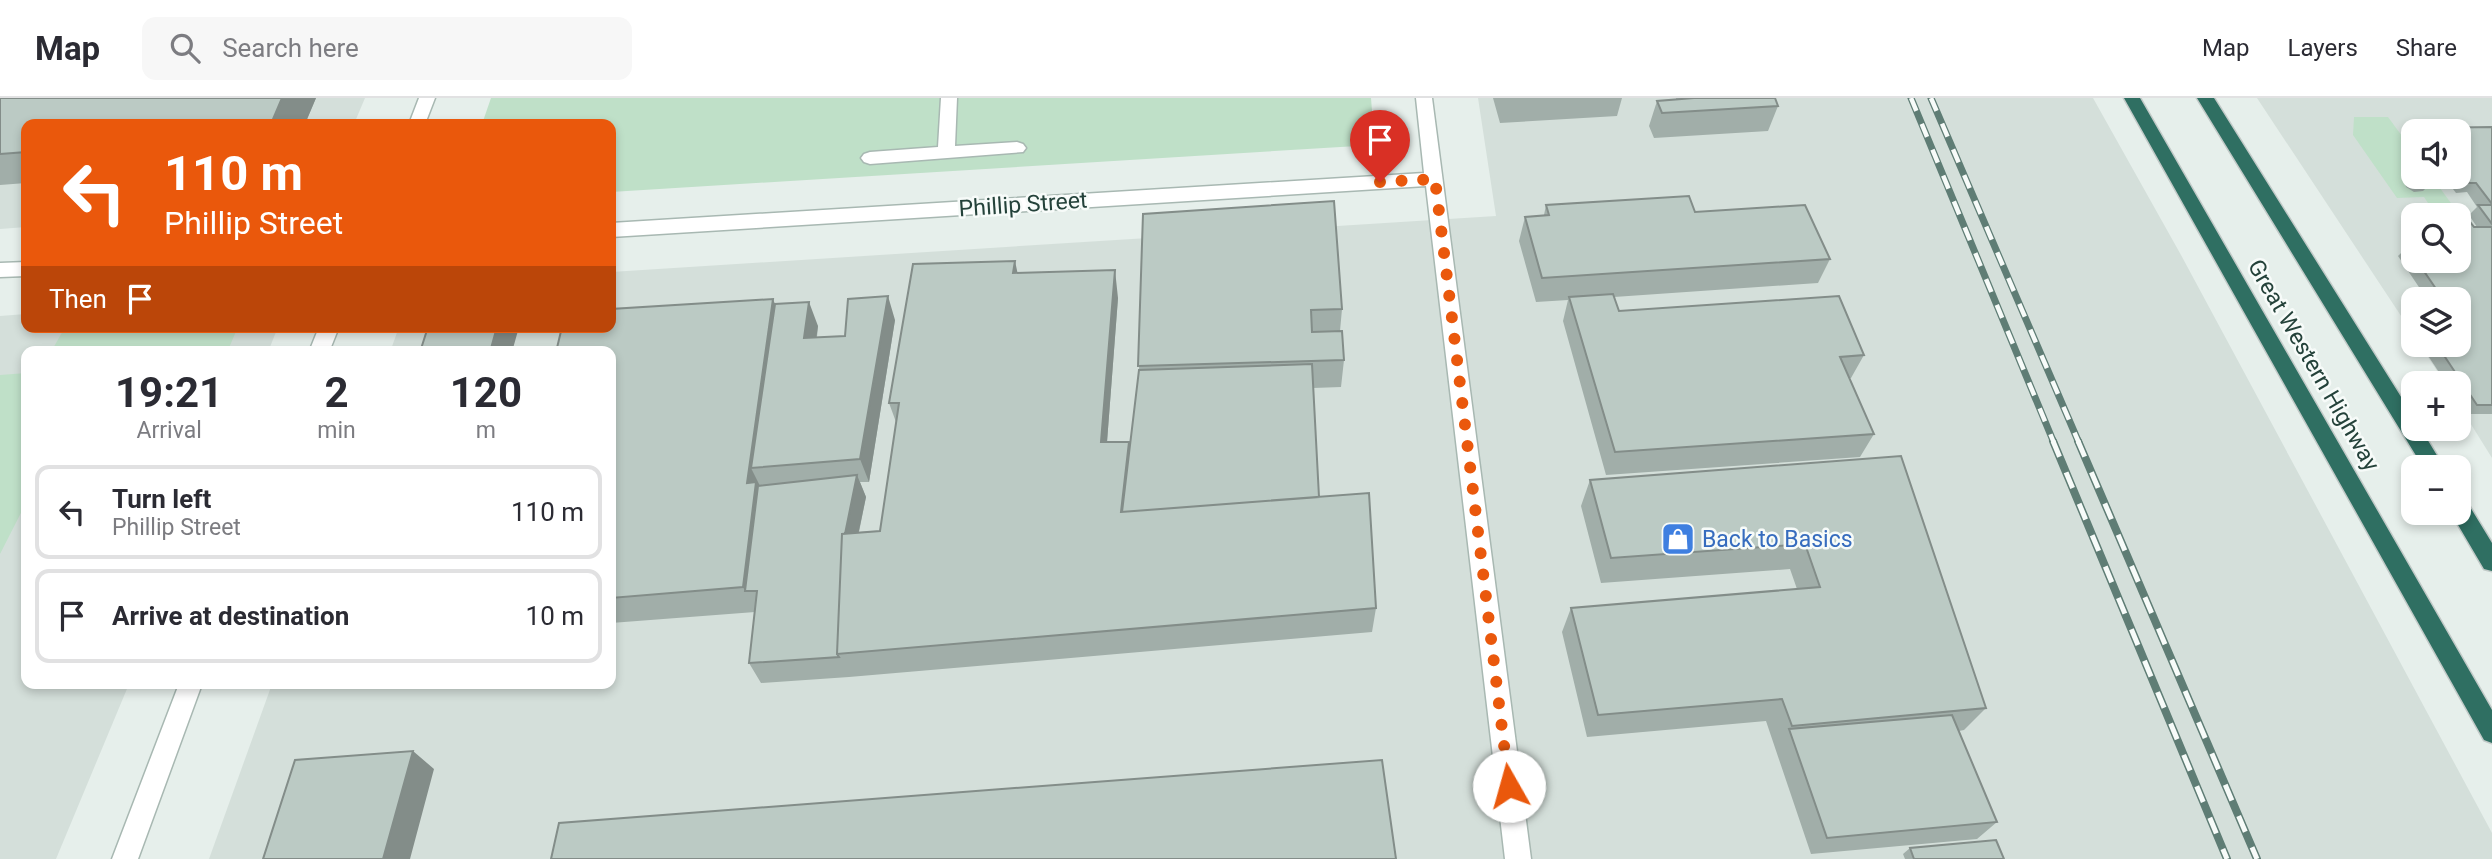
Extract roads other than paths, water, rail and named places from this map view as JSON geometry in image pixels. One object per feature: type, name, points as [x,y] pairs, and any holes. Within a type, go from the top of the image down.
[{"type":"highway","name":"Great Western Highway","points":[[2132,98],[2492,732]]},
{"type":"highway","name":"Great Western Highway","points":[[2205,98],[2427,455]]},
{"type":"highway","points":[[2469,525],[2492,562]]},
{"type":"street","points":[[420,119],[427,98]]},
{"type":"street","points":[[946,153],[949,98]]},
{"type":"street","points":[[1424,98],[1518,859]]},
{"type":"street","points":[[870,158],[1017,148]]},
{"type":"street","name":"Phillip Street","points":[[616,230],[1435,179]]},
{"type":"street","points":[[0,270],[21,269]]},
{"type":"street","points":[[125,859],[189,689]]},
{"type":"railway","points":[[1911,98],[2054,443]]},
{"type":"railway","points":[[1931,98],[2079,443]]},
{"type":"railway","points":[[2053,441],[2227,859]]},
{"type":"railway","points":[[2078,441],[2257,859]]},
{"type":"place","name":"Back to Basics","points":[[1678,539]]}]
